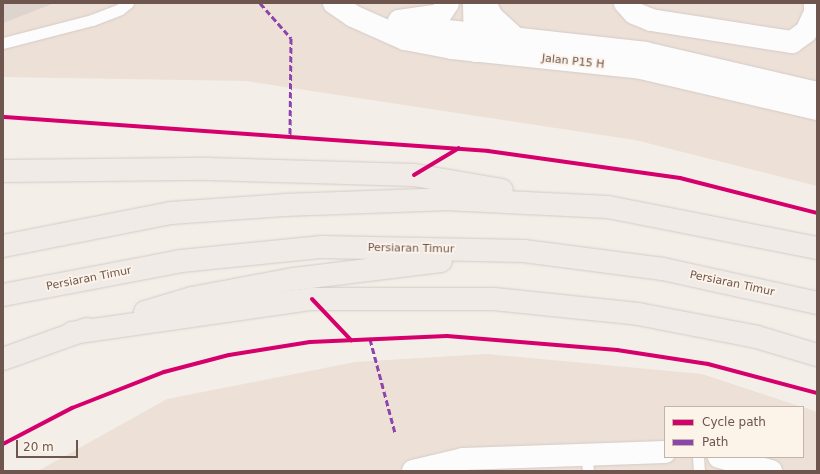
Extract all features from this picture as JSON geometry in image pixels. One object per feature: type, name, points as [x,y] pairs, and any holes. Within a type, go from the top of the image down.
[{"type":"main road","points":[[3,171],[209,168],[414,175],[608,207],[817,248]]},
{"type":"main road","points":[[3,246],[170,213],[284,204],[444,199],[608,207]]},
{"type":"main road","name":"Persiaran Timur","points":[[3,295],[181,261],[322,247],[524,251],[663,269],[817,303]]},
{"type":"main road","points":[[3,359],[72,333],[192,298],[286,280],[524,251]]},
{"type":"main road","points":[[72,333],[312,299],[494,299],[638,314],[757,337],[817,355]]},
{"type":"street","name":"Jalan P15 H","points":[[334,3],[353,16],[405,39],[468,41],[514,37],[645,53],[817,92]]},
{"type":"street","name":"Jalan P15 H","points":[[355,3],[412,26],[468,41],[641,68],[817,109]]},
{"type":"street","points":[[399,21],[440,15],[448,3]]},
{"type":"street","points":[[460,3],[468,41]]},
{"type":"street","points":[[468,41],[474,3]]},
{"type":"street","points":[[485,3],[492,17],[514,37]]},
{"type":"street","points":[[625,3],[634,13],[651,20],[792,42],[806,32],[815,14],[815,3]]},
{"type":"street","points":[[413,471],[462,459],[587,463],[664,452]]},
{"type":"street","points":[[724,458],[772,471]]},
{"type":"lane","points":[[3,43],[92,20],[120,9],[128,3]]},
{"type":"lane","points":[[698,458],[699,471]]},
{"type":"shaded area","points":[[3,3],[817,3],[817,186],[635,140],[246,81],[3,77]]},
{"type":"shaded area","points":[[487,354],[702,374],[799,406],[664,406],[664,458],[804,458],[804,407],[817,412],[817,471],[38,471],[167,399],[355,362]]},
{"type":"building","points":[[3,3],[52,3],[52,4],[3,23]]},
{"type":"marked path","points":[[260,3],[291,38],[290,136]]},
{"type":"marked path","points":[[370,339],[395,433]]},
{"type":"cycle path","points":[[3,117],[488,151],[680,178],[817,213]]},
{"type":"cycle path","points":[[414,175],[459,148]]},
{"type":"cycle path","points":[[312,299],[351,340]]},
{"type":"cycle path","points":[[3,444],[72,408],[164,372],[229,355],[310,342],[447,336],[617,350],[708,364],[817,393]]}]
